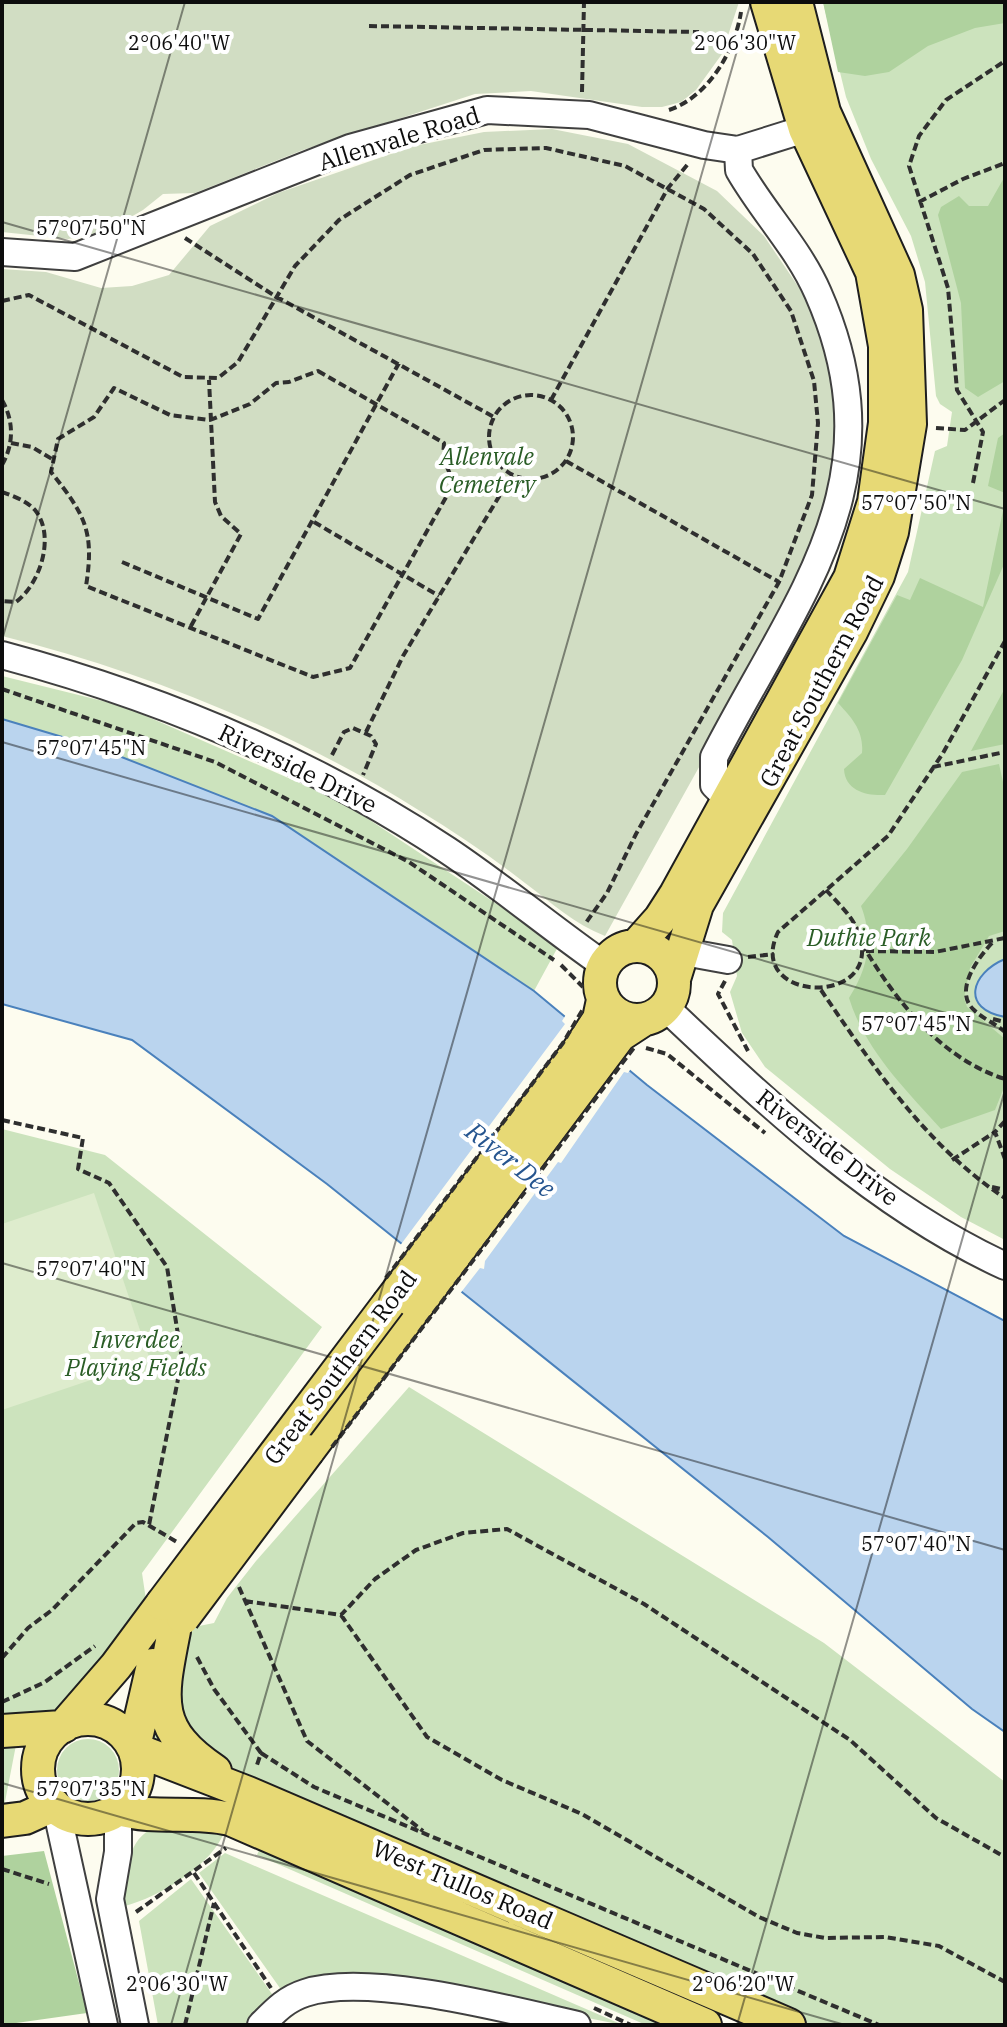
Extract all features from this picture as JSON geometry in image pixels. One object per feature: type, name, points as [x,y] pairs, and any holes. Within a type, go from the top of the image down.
[{"type":"main road","name":"Great Southern Road","points":[[631,1001],[612,955],[636,946],[660,919],[850,578],[865,540],[882,451],[885,346],[872,272],[805,129],[767,2]]},
{"type":"main road","name":"Great Southern Road","points":[[134,1748],[149,1675],[177,1625],[631,1001],[697,905],[851,632],[878,576],[897,509],[910,424],[907,324],[898,275],[824,112],[796,2]]},
{"type":"main road","points":[[631,1001],[671,969],[657,952],[636,946]]},
{"type":"main road","name":"Great Southern Road","points":[[63,1727],[116,1666],[177,1625]]},
{"type":"main road","points":[[177,1625],[163,1690],[164,1711],[173,1734],[191,1755],[248,1793]]},
{"type":"main road","points":[[2,1731],[63,1727],[90,1719],[103,1722],[126,1736],[134,1748],[138,1764],[137,1782],[130,1797],[118,1809],[103,1817],[87,1819],[70,1816],[55,1806],[42,1788],[39,1765],[46,1742],[63,1727]]},
{"type":"main road","name":"West Tullos Road","points":[[134,1748],[248,1793],[789,2025]]},
{"type":"main road","points":[[2,1821],[25,1818],[55,1806]]},
{"type":"main road","name":"West Tullos Road","points":[[118,1809],[144,1816],[205,1813],[230,1819],[705,2025]]},
{"type":"street","name":"Allenvale Road","points":[[2,252],[75,257],[215,199],[419,127],[487,110],[581,114],[625,122],[704,145],[738,150],[805,129]]},
{"type":"street","points":[[728,799],[714,785],[714,757],[791,587],[821,560],[840,506],[847,465],[844,373],[818,291],[739,170],[738,150]]},
{"type":"street","name":"Riverside Drive","points":[[2,655],[78,677],[187,715],[355,793],[477,870],[631,1001],[840,1160],[934,1227],[1005,1266]]},
{"type":"street","points":[[631,1001],[728,960]]},
{"type":"street","points":[[55,1806],[104,2025]]},
{"type":"street","points":[[118,1809],[118,1852],[110,1899],[135,2025]]},
{"type":"street","points":[[261,2025],[282,2003],[307,1992],[350,1988],[480,2005],[577,2025]]},
{"type":"path","points":[[581,114],[584,2]]},
{"type":"path","points":[[625,122],[674,109],[694,98],[725,58],[739,25],[742,2]]},
{"type":"path","points":[[369,26],[699,32]]},
{"type":"path","points":[[973,483],[983,432],[957,390],[948,288],[909,166],[925,126],[946,100],[1005,61]]},
{"type":"path","points":[[551,400],[668,188],[704,145]]},
{"type":"path","points":[[2,301],[20,295],[40,299],[183,377],[209,380],[238,362],[295,266],[339,220],[410,175],[484,150],[546,148],[575,152],[625,166],[704,209],[753,254],[791,311],[814,381],[818,423],[812,495],[791,587],[636,834],[607,893],[586,922]]},
{"type":"path","points":[[919,202],[963,179],[1005,163]]},
{"type":"path","points":[[162,223],[275,296],[494,417]]},
{"type":"path","points":[[122,562],[258,619],[399,363]]},
{"type":"path","points":[[318,371],[378,405],[444,443],[443,458],[454,483],[350,668],[313,677],[86,586],[90,558],[87,525],[73,497],[51,472],[52,459],[58,439],[94,417],[114,388],[170,415],[210,420],[250,404],[276,383],[289,382],[318,371]]},
{"type":"path","points":[[191,626],[241,534],[221,516],[215,502],[209,380]]},
{"type":"path","points":[[525,395],[551,400],[569,419],[573,431],[566,461],[550,475],[538,479],[512,475],[493,456],[489,443],[494,417],[513,399],[525,395]]},
{"type":"path","points":[[2,400],[11,419],[11,443],[2,465]]},
{"type":"path","points":[[910,424],[958,431],[1005,400]]},
{"type":"path","points":[[11,443],[32,447],[52,459]]},
{"type":"path","points":[[566,461],[791,587]]},
{"type":"path","points":[[366,732],[403,656],[512,475]]},
{"type":"path","points":[[2,492],[34,509],[41,520],[45,549],[27,591],[16,602],[2,601]]},
{"type":"path","points":[[313,521],[439,596]]},
{"type":"path","points":[[861,942],[859,959],[851,974],[838,985],[821,990],[804,988],[788,980],[778,966],[773,948],[781,928],[888,836],[933,767],[1005,641]]},
{"type":"path","points":[[2,689],[215,762],[321,814],[409,862],[560,964],[631,1001],[330,1450]]},
{"type":"path","points":[[321,775],[344,732],[353,728],[366,732],[376,744],[355,793]]},
{"type":"path","points":[[933,767],[1005,752]]},
{"type":"path","points":[[826,890],[852,920],[866,951],[904,1006],[970,1066],[1005,1079]]},
{"type":"path","points":[[866,951],[935,952],[1005,938]]},
{"type":"path","points":[[993,941],[975,965],[967,990],[970,1006],[1005,1032]]},
{"type":"path","points":[[821,990],[858,1044],[952,1160],[1005,1198]]},
{"type":"path","points":[[986,1018],[1005,1022]]},
{"type":"path","points":[[2,1120],[83,1138],[78,1169],[109,1183],[167,1267],[182,1359],[149,1525]]},
{"type":"path","points":[[952,1160],[995,1132],[1005,1121]]},
{"type":"path","points":[[995,1132],[1005,1159]]},
{"type":"path","points":[[985,1185],[1005,1190]]},
{"type":"path","points":[[2,1658],[28,1628],[52,1610],[136,1523],[149,1525],[187,1549]]},
{"type":"path","points":[[341,1615],[375,1579],[416,1550],[463,1533],[507,1529],[657,1612],[850,1740],[936,1818],[1005,1857]]},
{"type":"path","points":[[237,1585],[307,1741],[427,1835]]},
{"type":"path","points":[[245,1601],[341,1615],[427,1737],[502,1780],[582,1814],[759,1917],[797,1933],[825,1938],[885,1937],[939,1946],[1005,1982]]},
{"type":"path","points":[[177,1625],[214,1689],[261,1753],[314,1787],[879,2025]]},
{"type":"path","points":[[2,1702],[45,1682],[96,1645]]},
{"type":"path","points":[[248,1793],[261,1753]]},
{"type":"path","points":[[114,1921],[129,1920],[225,1848],[236,1852]]},
{"type":"path","points":[[194,1873],[262,1977]]},
{"type":"path","points":[[185,2025],[214,1903]]},
{"type":"green space","points":[[2,2],[739,2],[722,54],[696,90],[681,102],[662,107],[642,107],[531,91],[475,94],[303,150],[195,193],[163,194],[143,210],[103,233],[68,239],[2,232]]},
{"type":"green space","name":"Duthie Park","points":[[823,2],[1005,2],[1005,1240],[961,1217],[890,1169],[765,1067],[742,1033],[730,992],[737,976],[732,940],[722,932],[723,913],[908,572],[935,451],[947,446],[952,412],[940,404],[936,396],[925,282],[911,236],[871,159],[846,97]]},
{"type":"green space","points":[[823,2],[1005,2],[1005,23],[975,28],[928,46],[889,72],[865,76],[838,72]]},
{"type":"green space","name":"Allenvale Cemetery","points":[[552,129],[628,144],[717,191],[764,236],[804,295],[821,334],[837,412],[837,462],[816,557],[605,936],[573,919],[447,828],[323,756],[218,707],[164,686],[56,650],[2,636],[2,269],[46,272],[101,288],[132,286],[169,275],[210,226],[278,193],[414,146],[484,132]]},
{"type":"green space","points":[[1005,176],[1005,381],[978,397],[965,388],[961,303],[938,215],[941,207],[959,196],[969,206],[988,206]]},
{"type":"green space","points":[[1005,433],[1005,493],[988,486],[998,438]]},
{"type":"green space","points":[[1005,501],[1005,562],[962,660],[885,795],[858,791],[848,782],[844,769],[862,753],[861,738],[838,703],[897,595],[910,600],[920,578],[983,607]]},
{"type":"green space","points":[[2,676],[123,706],[341,801],[559,945],[534,991],[272,816],[96,747],[2,719]]},
{"type":"green space","points":[[1005,688],[1005,744],[971,751]]},
{"type":"green space","points":[[999,764],[1005,791],[1005,931],[989,936],[970,968],[964,998],[967,1007],[1005,1039],[1005,1085],[995,1110],[941,1129],[876,1052],[849,998],[861,976],[867,954],[867,930],[861,906],[907,849],[962,772]]},
{"type":"green space","name":"Inverdee Playing Fields","points":[[2,1129],[105,1155],[322,1327],[142,1573],[149,1620],[64,1726],[2,1732]]},
{"type":"green space","points":[[94,1193],[150,1360],[2,1410],[2,1224]]},
{"type":"green space","points":[[409,1387],[824,1643],[1005,1782],[1005,2025],[789,2025],[134,1747],[174,1631],[214,1623],[227,1598],[256,1561]]},
{"type":"green space","points":[[88,1739],[100,1741],[110,1748],[117,1758],[117,1782],[110,1792],[100,1799],[88,1801],[76,1799],[66,1792],[59,1782],[57,1770],[59,1758],[66,1748],[76,1741]]},
{"type":"green space","points":[[16,1745],[4,1807],[2,1807],[2,1746]]},
{"type":"green space","points":[[155,1827],[225,1830],[209,1855],[183,1878],[139,1902],[125,1906],[122,1898],[130,1857],[139,1839]]},
{"type":"green space","points":[[260,1848],[669,2025],[646,2025],[257,1855]]},
{"type":"green space","points":[[44,1851],[87,2013],[2,2025],[2,1856]]},
{"type":"green space","points":[[225,1853],[623,2025],[542,2009],[282,1991],[199,1873]]},
{"type":"green space","points":[[191,1879],[272,1994],[247,2025],[158,2025],[139,1921]]},
{"type":"water","name":"River Dee","points":[[2,719],[96,747],[272,816],[534,991],[647,1085],[844,1236],[1005,1321],[1005,1732],[972,1709],[768,1537],[327,1184],[132,1040],[2,1004]]},
{"type":"water","points":[[1005,959],[1005,1017],[981,1007],[975,990],[984,973]]},
{"type":"pier","points":[[567,1013],[632,1067],[628,1073],[624,1072],[561,1163],[558,1162],[485,1261],[484,1269],[480,1268],[459,1295],[399,1247],[565,1024],[562,1021]]}]
